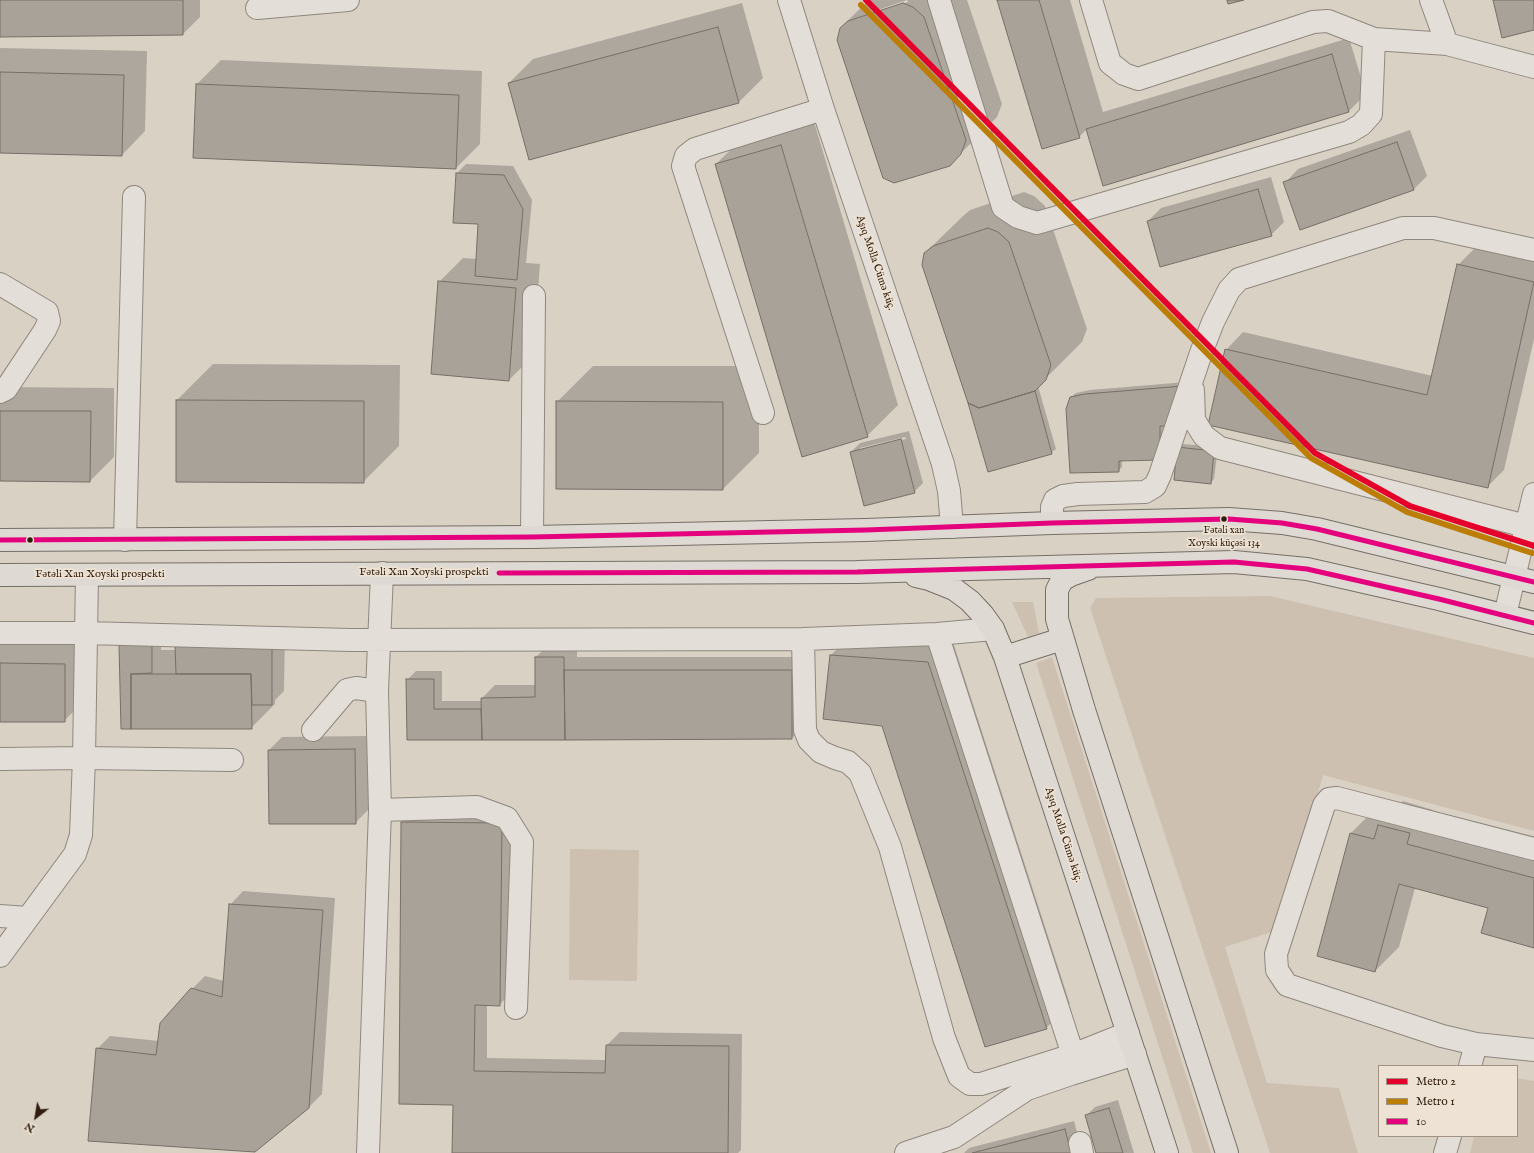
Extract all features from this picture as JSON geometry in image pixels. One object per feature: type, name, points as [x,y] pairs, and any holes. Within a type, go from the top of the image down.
[{"type":"main road","points":[[0,540],[532,537],[1230,519],[1282,523],[1317,529],[1524,580]]},
{"type":"main road","points":[[896,571],[1234,562],[1279,566],[1338,576],[1534,623]]},
{"type":"main road","points":[[1102,565],[1071,575],[1062,580],[1057,590],[1057,619],[1227,1153]]},
{"type":"main road","name":"Fətəli Xan Xoyski prospekti","points":[[0,575],[896,571]]},
{"type":"main road","name":"Aşıq Molla Cümə küç.","points":[[896,571],[929,578],[954,589],[970,601],[984,615],[993,629],[1005,657],[1167,1153]]},
{"type":"main road","points":[[1005,657],[1062,638]]},
{"type":"street","points":[[257,8],[348,0]]},
{"type":"street","name":"Aşıq Molla Cümə küç.","points":[[789,0],[823,109],[943,464],[949,491],[952,527]]},
{"type":"street","points":[[939,0],[1003,207],[1018,217],[1037,223],[1349,132],[1361,125],[1371,114],[1374,39]]},
{"type":"street","points":[[1092,0],[1110,63],[1124,74],[1138,79],[1313,22],[1328,21],[1374,39],[1447,44],[1534,67]]},
{"type":"street","points":[[1431,0],[1447,44]]},
{"type":"street","points":[[763,413],[683,166],[686,156],[695,149],[823,109]]},
{"type":"street","points":[[125,540],[134,197]]},
{"type":"street","points":[[1052,523],[1052,507],[1055,500],[1063,496],[1078,494],[1145,492],[1155,486],[1213,322],[1229,290],[1239,279],[1403,228],[1434,228],[1534,250]]},
{"type":"street","points":[[0,284],[47,312],[49,321],[45,330],[6,389],[0,392]]},
{"type":"street","points":[[532,537],[534,296]]},
{"type":"street","points":[[1193,378],[1194,420],[1204,436],[1220,448],[1460,511],[1526,526]]},
{"type":"street","points":[[1505,615],[1524,580],[1526,526],[1534,494]]},
{"type":"street","points":[[368,1153],[380,810],[377,691],[382,573]]},
{"type":"street","points":[[0,956],[75,854],[81,835],[84,758],[87,575]]},
{"type":"street","points":[[0,632],[379,640],[803,639],[937,634],[993,629]]},
{"type":"street","points":[[937,634],[1072,1055]]},
{"type":"street","points":[[803,639],[805,730],[809,740],[821,752],[848,762],[860,773],[890,847],[944,1038],[959,1076],[970,1084],[981,1084],[1072,1055],[1128,1033]]},
{"type":"street","points":[[313,730],[347,690],[356,688],[377,691]]},
{"type":"street","points":[[0,759],[84,758],[232,760]]},
{"type":"street","points":[[1534,849],[1337,798],[1329,799],[1324,805],[1276,954],[1277,970],[1287,985],[1442,1036],[1476,1044],[1534,1050]]},
{"type":"street","points":[[380,810],[478,807],[507,818],[522,842],[516,1008]]},
{"type":"street","points":[[0,916],[27,918]]},
{"type":"street","points":[[1470,1065],[1476,1044]]},
{"type":"street","points":[[906,1153],[954,1137],[1027,1089],[1135,1054]]},
{"type":"street","points":[[1445,1153],[1450,1137]]},
{"type":"shaded area","points":[[1270,596],[1534,658],[1534,831],[1323,775],[1281,929],[1225,947],[1267,1083],[1339,1088],[1358,1153],[1270,1153],[1090,608],[1096,598]]},
{"type":"shaded area","points":[[1012,602],[1033,602],[1039,633],[1028,637]]},
{"type":"shaded area","points":[[1052,657],[1211,1153],[1193,1153],[1036,663]]},
{"type":"shaded area","points":[[570,849],[639,850],[637,981],[569,980]]},
{"type":"shaded area","points":[[1518,1078],[1534,1081],[1534,1153],[1470,1153],[1474,1137],[1518,1137]]},
{"type":"building","points":[[0,0],[183,0],[183,35],[0,37]]},
{"type":"building","points":[[997,0],[1039,0],[1080,138],[1042,149]]},
{"type":"building","points":[[1227,0],[1244,0],[1228,4]]},
{"type":"building","points":[[1493,0],[1534,0],[1534,30],[1502,38]]},
{"type":"building","points":[[903,3],[913,7],[924,17],[966,140],[961,154],[950,166],[894,183],[883,178],[837,40],[840,28],[848,21]]},
{"type":"building","points":[[718,27],[739,103],[529,160],[508,83]]},
{"type":"building","points":[[1332,54],[1349,112],[1103,186],[1086,129]]},
{"type":"building","points":[[0,72],[124,75],[122,156],[0,153]]},
{"type":"building","points":[[196,84],[459,95],[456,169],[193,158]]},
{"type":"building","points":[[1397,142],[1414,190],[1300,230],[1283,182]]},
{"type":"building","points":[[781,145],[868,437],[802,457],[715,164]]},
{"type":"building","points":[[456,173],[504,175],[523,209],[517,280],[475,276],[478,224],[453,223]]},
{"type":"building","points":[[1258,189],[1272,236],[1160,267],[1147,221]]},
{"type":"building","points":[[988,228],[998,232],[1009,242],[1051,365],[1046,380],[1035,391],[979,408],[968,403],[922,265],[924,253],[933,246]]},
{"type":"building","points":[[1457,264],[1534,282],[1488,488],[1208,425],[1225,349],[1427,395]]},
{"type":"building","points":[[438,281],[516,288],[509,381],[431,374]]},
{"type":"building","points":[[1183,386],[1172,427],[1160,426],[1160,460],[1119,461],[1119,472],[1070,473],[1066,409],[1070,397],[1085,394]]},
{"type":"building","points":[[1035,391],[1052,454],[988,472],[968,403],[979,408]]},
{"type":"building","points":[[176,400],[364,401],[364,483],[176,482]]},
{"type":"building","points":[[556,401],[723,402],[723,490],[556,489]]},
{"type":"building","points":[[0,411],[91,411],[90,482],[0,481]]},
{"type":"building","points":[[901,439],[915,493],[864,506],[850,452]]},
{"type":"building","points":[[1177,447],[1214,451],[1211,484],[1174,480]]},
{"type":"building","points":[[175,644],[272,645],[272,705],[252,705],[251,674],[176,674]]},
{"type":"building","points":[[119,645],[152,645],[152,673],[131,674],[131,729],[121,729]]},
{"type":"building","points":[[830,655],[928,662],[1047,1029],[985,1047],[882,726],[823,719]]},
{"type":"building","points":[[535,657],[564,657],[565,740],[482,740],[481,698],[535,697]]},
{"type":"building","points":[[0,663],[65,664],[65,722],[0,722]]},
{"type":"building","points":[[564,670],[792,670],[792,739],[565,740]]},
{"type":"building","points":[[131,674],[251,674],[252,729],[131,729]]},
{"type":"building","points":[[406,679],[434,679],[434,709],[481,709],[482,740],[407,740]]},
{"type":"building","points":[[355,749],[356,824],[269,824],[268,750]]},
{"type":"building","points":[[401,822],[502,823],[500,1006],[475,1005],[474,1071],[605,1073],[606,1045],[729,1046],[728,1153],[452,1153],[453,1105],[399,1104]]},
{"type":"building","points":[[1378,825],[1410,833],[1407,844],[1534,878],[1534,948],[1481,933],[1488,908],[1399,884],[1375,972],[1317,956],[1350,833],[1374,839]]},
{"type":"building","points":[[229,904],[323,910],[309,1108],[255,1152],[88,1141],[96,1048],[156,1055],[160,1023],[191,988],[222,997]]},
{"type":"building","points":[[1109,1108],[1123,1153],[1096,1153],[1085,1115]]},
{"type":"building","points":[[1065,1129],[1071,1153],[972,1153]]},
{"type":"metro line","name":"2","points":[[866,0],[1315,453],[1410,506],[1534,546]]},
{"type":"metro line","name":"1","points":[[861,5],[1311,458],[1407,512],[1532,553]]},
{"type":"transit line","name":"10","points":[[0,540],[532,537],[866,530],[1052,523],[1229,519],[1282,523],[1317,529],[1534,582]]},
{"type":"transit line","name":"10","points":[[499,573],[857,572],[1234,562],[1307,569],[1439,599],[1534,623]]},
{"type":"place","name":"Fətəli xan Xoyski küçəsi 134","points":[[1224,519]]}]
